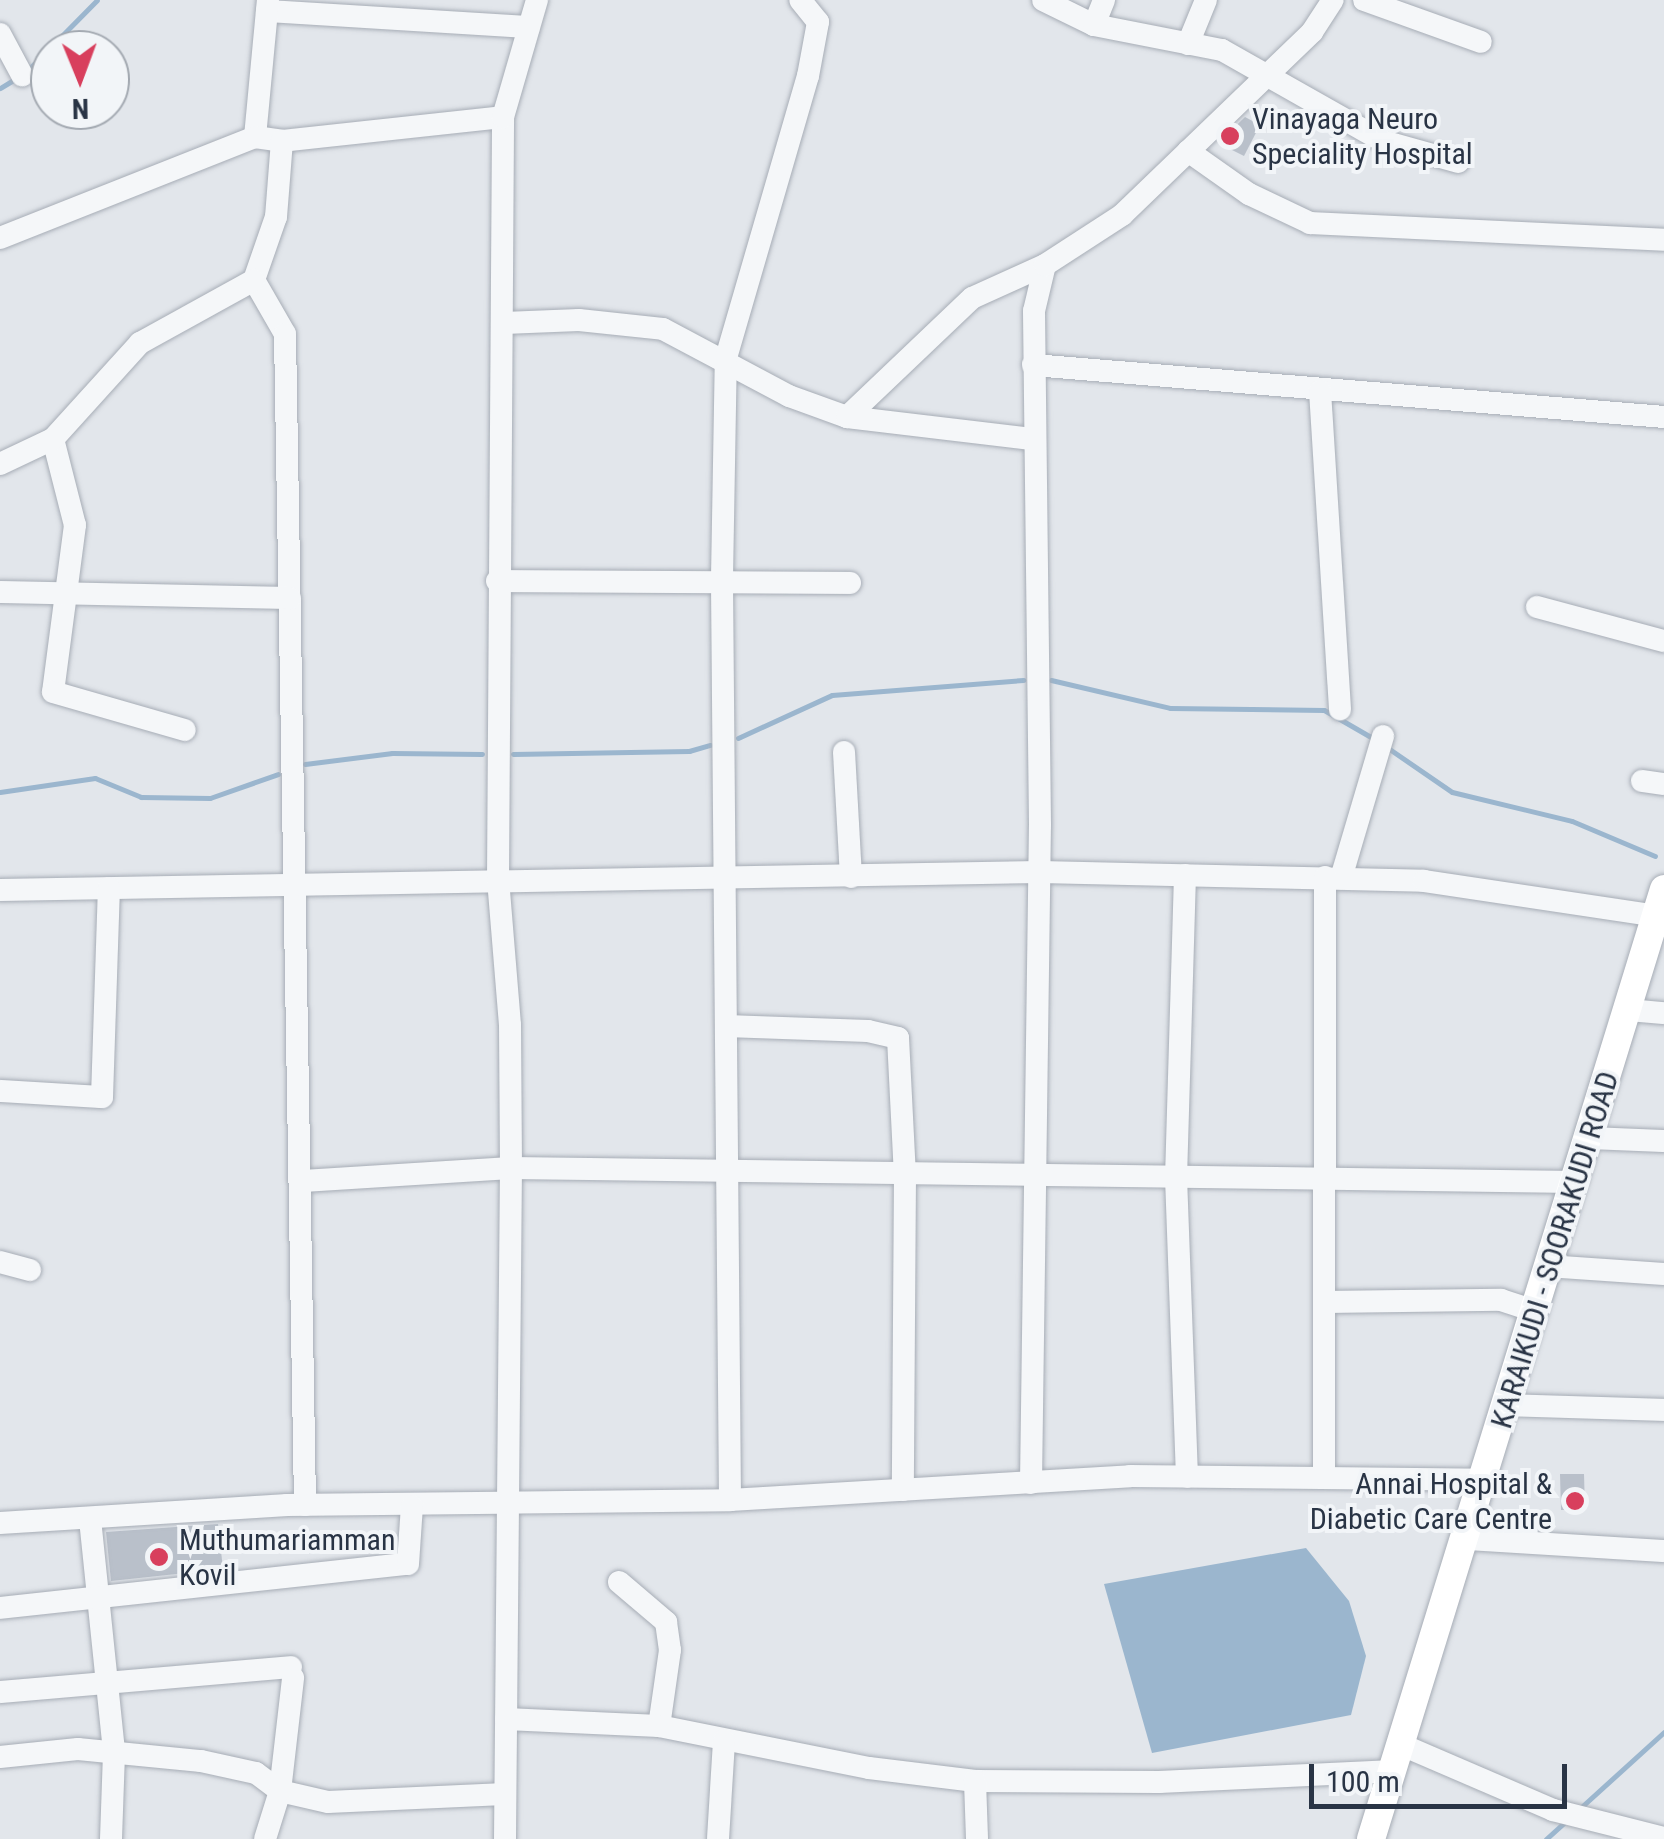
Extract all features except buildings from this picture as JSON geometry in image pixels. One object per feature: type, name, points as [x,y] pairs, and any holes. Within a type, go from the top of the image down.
[{"type":"main road","name":"KARAIKUDI - SOORAKUDI ROAD","points":[[1372,1839],[1486,1480],[1532,1310],[1576,1182],[1661,902]]},
{"type":"street","points":[[505,1839],[510,1024],[498,880],[497,581],[504,323],[503,117],[536,0]]},
{"type":"street","points":[[1043,0],[1094,25],[1222,50],[1264,79],[1382,141],[1458,162]]},
{"type":"street","points":[[1094,25],[1104,0]]},
{"type":"street","points":[[1188,44],[1206,0]]},
{"type":"street","points":[[847,417],[972,298],[1044,265],[1122,215],[1312,32],[1333,0]]},
{"type":"street","points":[[1364,0],[1482,42]]},
{"type":"street","points":[[730,1500],[722,578],[726,358],[808,76],[818,22],[804,1]]},
{"type":"street","points":[[256,136],[268,6],[529,27]]},
{"type":"street","points":[[0,34],[22,75]]},
{"type":"street","points":[[0,238],[256,136],[282,141],[503,117]]},
{"type":"street","points":[[0,464],[53,439],[140,343],[254,280],[276,217],[282,141]]},
{"type":"street","points":[[1188,151],[1250,194],[1310,223],[1664,240]]},
{"type":"street","points":[[1031,1482],[1040,872],[1032,440],[1034,311],[1044,265]]},
{"type":"street","points":[[254,280],[285,334],[306,1505]]},
{"type":"street","points":[[504,323],[579,320],[663,328],[726,358],[790,396],[847,417],[1032,440]]},
{"type":"street","points":[[1033,366],[1664,417]]},
{"type":"street","points":[[1320,391],[1340,710]]},
{"type":"street","points":[[53,439],[75,526],[53,692],[184,730]]},
{"type":"street","points":[[497,581],[722,578],[850,583]]},
{"type":"street","points":[[0,592],[289,598]]},
{"type":"street","points":[[1537,607],[1664,641]]},
{"type":"street","points":[[1324,1478],[1325,1178],[1333,877],[1382,736]]},
{"type":"street","points":[[844,752],[851,876]]},
{"type":"street","points":[[0,890],[1040,872],[1424,881],[1661,902]]},
{"type":"street","points":[[1184,875],[1176,1177],[1188,1477]]},
{"type":"street","points":[[0,1091],[102,1097],[109,888]]},
{"type":"street","points":[[1628,1010],[1664,1013]]},
{"type":"street","points":[[726,1026],[893,1034],[902,1060],[905,1174],[903,1490]]},
{"type":"street","points":[[1589,1138],[1664,1141]]},
{"type":"street","points":[[302,1181],[510,1168],[727,1175],[1037,1174],[1576,1182]]},
{"type":"street","points":[[0,1262],[30,1270]]},
{"type":"street","points":[[1547,1266],[1664,1274]]},
{"type":"street","points":[[1325,1302],[1501,1300],[1532,1310]]},
{"type":"street","points":[[1506,1406],[1664,1410]]},
{"type":"street","points":[[0,1524],[306,1505],[508,1506],[730,1500],[1188,1477],[1486,1480]]},
{"type":"street","points":[[0,1608],[408,1564],[412,1506]]},
{"type":"street","points":[[90,1518],[114,1753],[111,1839]]},
{"type":"street","points":[[1467,1539],[1664,1551]]},
{"type":"street","points":[[619,1582],[666,1622],[670,1650],[659,1726]]},
{"type":"street","points":[[0,1692],[292,1672],[280,1791],[265,1839]]},
{"type":"street","points":[[506,1719],[659,1726],[975,1781],[1159,1782],[1398,1758],[1553,1810],[1664,1838]]},
{"type":"street","points":[[718,1839],[724,1740]]},
{"type":"street","points":[[0,1757],[114,1753],[256,1773],[280,1791],[359,1803],[505,1794]]},
{"type":"street","points":[[975,1781],[977,1839]]},
{"type":"water","points":[[1306,1548],[1349,1601],[1366,1656],[1351,1715],[1152,1753],[1104,1584]]},
{"type":"waterway","points":[[28,70],[97,0]]},
{"type":"waterway","points":[[0,88],[15,79]]},
{"type":"waterway","points":[[738,738],[832,695],[1023,680]]},
{"type":"waterway","points":[[1051,680],[1170,708],[1324,710],[1376,740]]},
{"type":"waterway","points":[[513,754],[689,751],[710,745]]},
{"type":"waterway","points":[[1385,746],[1452,792],[1572,821],[1655,856]]},
{"type":"waterway","points":[[305,764],[392,753],[482,754]]},
{"type":"waterway","points":[[0,792],[95,778],[141,797],[210,798],[278,774]]},
{"type":"waterway","points":[[1578,1810],[1664,1732]]},
{"type":"waterway","points":[[1546,1839],[1566,1821]]},
{"type":"place","name":"Vinayaga Neuro Speciality Hospital","points":[[1230,136]]},
{"type":"place","name":"Annai Hospital & Diabetic Care Centre","points":[[1575,1501]]},
{"type":"place","name":"Muthumariamman Kovil","points":[[159,1557]]}]
